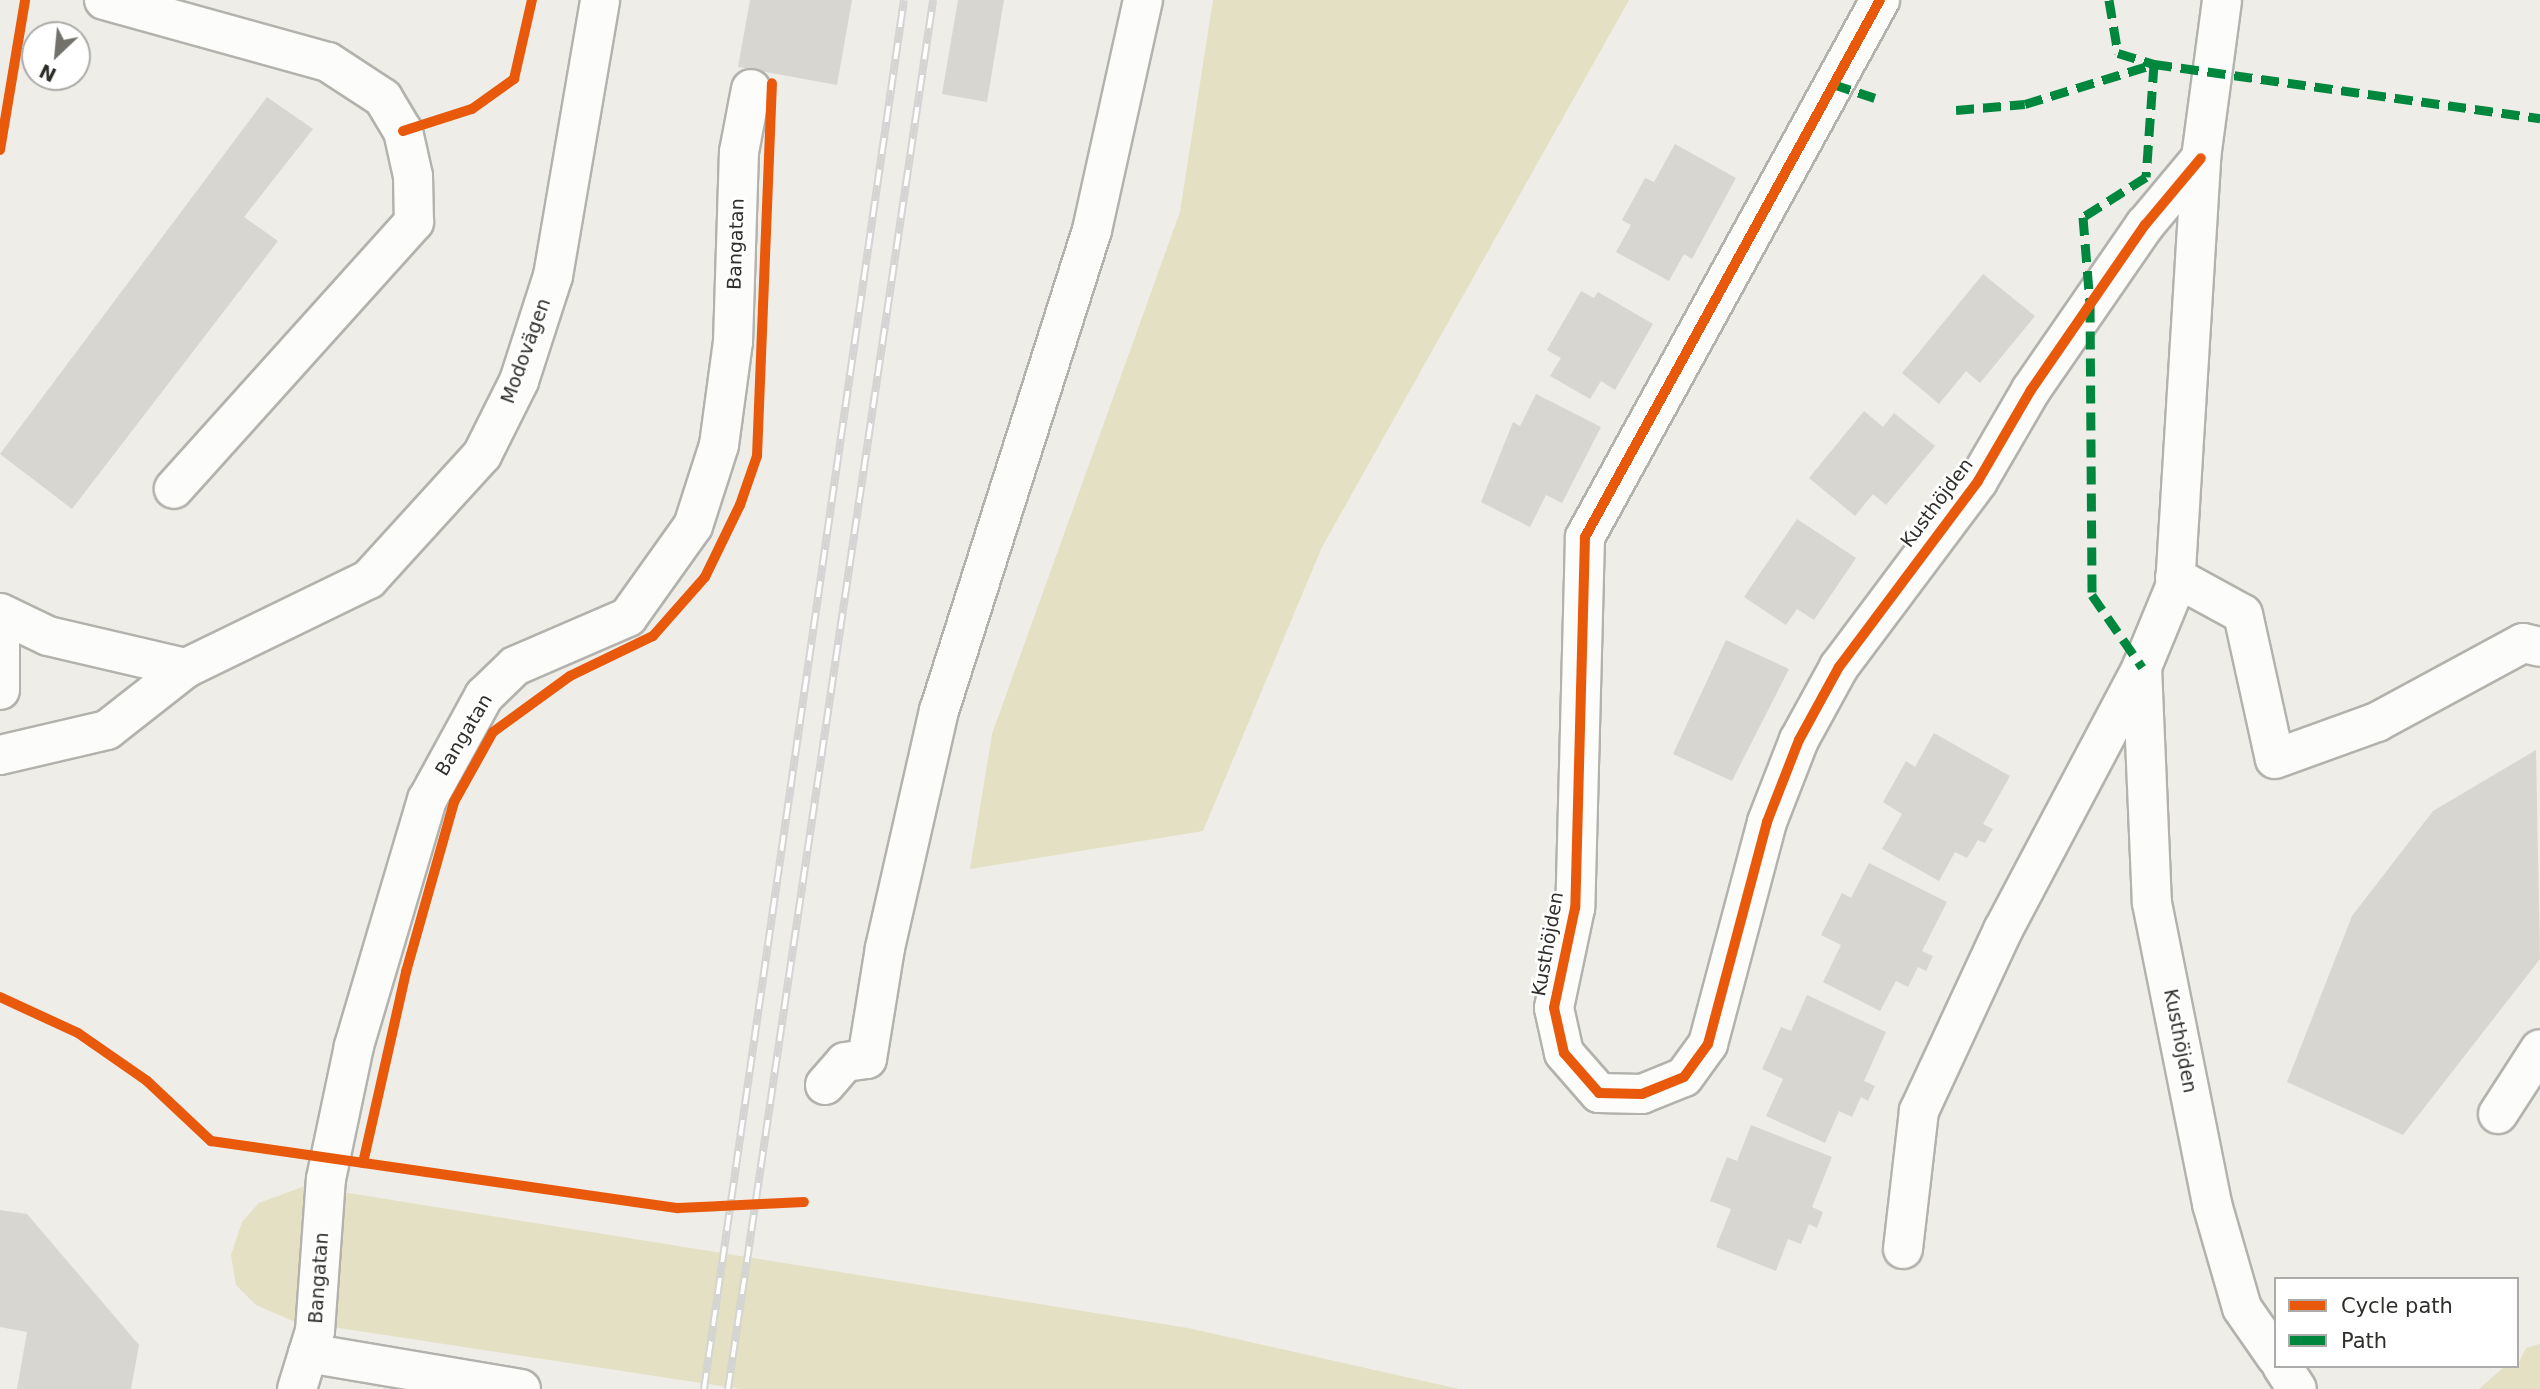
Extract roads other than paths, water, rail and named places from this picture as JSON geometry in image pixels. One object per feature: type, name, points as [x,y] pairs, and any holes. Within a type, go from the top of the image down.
[{"type":"street","points":[[104,0],[328,62],[383,98],[403,131],[414,222],[174,489]]},
{"type":"street","name":"Modovägen","points":[[0,755],[107,730],[186,668],[369,579],[482,455],[519,381],[553,276],[600,0]]},
{"type":"street","points":[[825,1086],[845,1062],[867,1059],[885,948],[939,711],[1092,230],[1143,0]]},
{"type":"street","name":"Kusthöjden","points":[[1880,0],[1585,537],[1575,908],[1554,1008],[1563,1053],[1599,1093],[1642,1094],[1684,1077],[1708,1044],[1767,822],[1799,740],[1839,667],[1978,481],[2031,390],[2145,225],[2201,158]]},
{"type":"street","name":"Kusthöjden","points":[[1903,1249],[1919,1111],[2003,930],[2142,667],[2175,577],[2201,158],[2222,0]]},
{"type":"street","name":"Bangatan","points":[[297,1389],[309,1353],[330,1159],[396,890],[427,800],[484,696],[515,666],[628,617],[693,526],[719,445],[733,342],[739,152],[751,89]]},
{"type":"street","points":[[2175,577],[2244,614],[2275,759],[2377,722],[2523,642],[2540,647]]},
{"type":"street","points":[[0,613],[48,636],[186,668]]},
{"type":"street","points":[[0,644],[0,690]]},
{"type":"street","name":"Kusthöjden","points":[[2142,667],[2152,903],[2212,1204],[2242,1308],[2274,1354]]},
{"type":"street","points":[[2498,1114],[2540,1049]]},
{"type":"street","points":[[309,1353],[522,1389]]},
{"type":"street","points":[[2283,1368],[2297,1389]]},
{"type":"railway","points":[[704,1389],[904,0]]},
{"type":"railway","points":[[728,1389],[933,0]]}]
